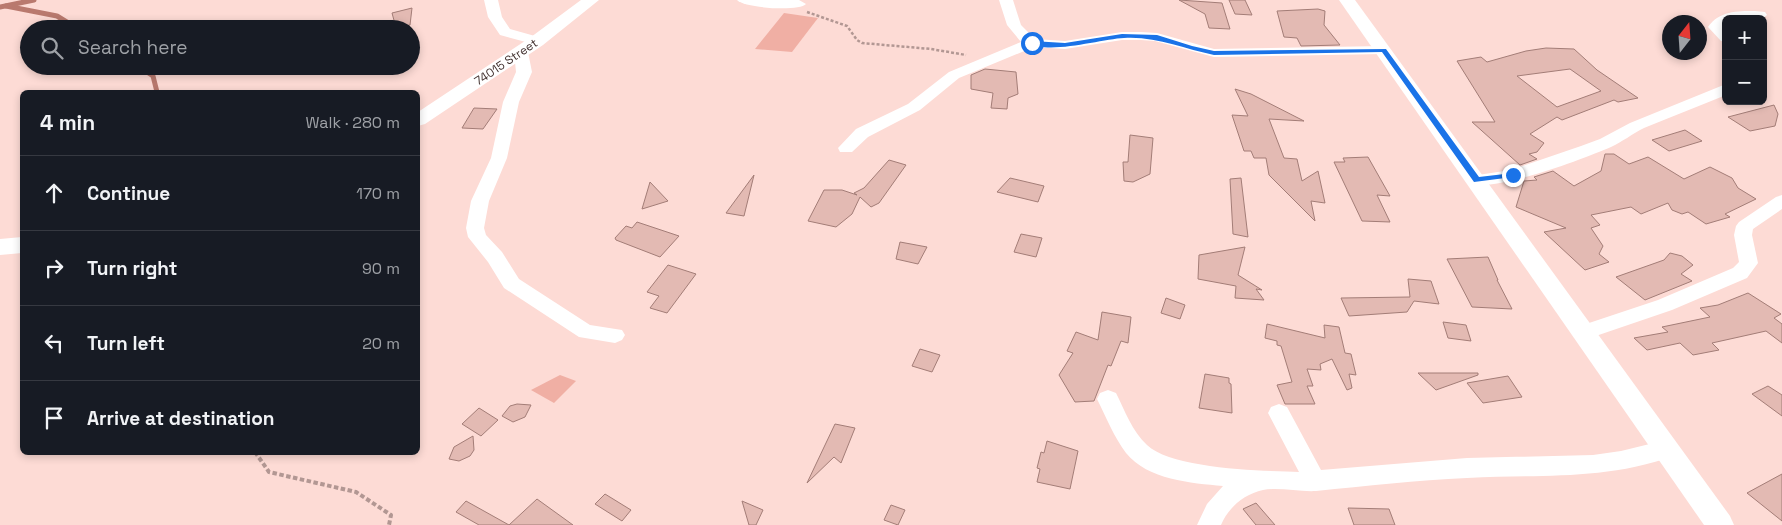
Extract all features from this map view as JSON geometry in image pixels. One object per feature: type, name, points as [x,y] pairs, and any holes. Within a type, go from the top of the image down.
[{"type":"street","points":[[491,0],[499,26],[505,32],[537,41]]},
{"type":"street","name":"74015 Street","points":[[420,119],[537,41],[591,0]]},
{"type":"street","points":[[744,0],[796,5]]},
{"type":"street","points":[[1006,0],[1012,25],[1021,37],[1032,43],[1065,45],[1122,36],[1140,36],[1157,37],[1190,48],[1214,53],[1384,50]]},
{"type":"street","points":[[1347,0],[1477,180],[1720,525]]},
{"type":"street","points":[[1722,20],[1716,23],[1715,27],[1722,34]]},
{"type":"street","points":[[846,148],[862,133],[914,107],[954,75],[1032,43]]},
{"type":"street","points":[[520,52],[524,72],[511,102],[499,158],[480,201],[475,220],[477,237],[494,257],[511,283],[586,332],[614,334]]},
{"type":"street","points":[[1477,180],[1513,175],[1587,150],[1606,143],[1636,126],[1722,92]]},
{"type":"street","points":[[1584,332],[1665,304],[1740,273],[1749,263],[1743,235],[1745,226],[1782,202]]},
{"type":"street","points":[[0,247],[20,245]]},
{"type":"street","points":[[1108,399],[1133,444],[1146,458],[1159,465],[1262,480],[1315,481],[1467,468],[1592,465],[1621,461],[1666,449]]},
{"type":"street","points":[[1279,413],[1315,481]]},
{"type":"street","points":[[1209,525],[1215,511],[1229,494],[1262,480]]},
{"type":"path","points":[[796,5],[847,26],[857,40],[862,43],[936,50],[991,60]]},
{"type":"path","points":[[257,455],[269,472],[356,492],[391,515],[389,525]]},
{"type":"shaded area","points":[[784,13],[818,18],[792,52],[755,49]]},
{"type":"shaded area","points":[[560,375],[576,381],[554,403],[531,390]]},
{"type":"building","points":[[1179,0],[1222,3],[1230,29],[1209,28],[1205,14]]},
{"type":"building","points":[[1229,0],[1245,0],[1252,15],[1235,14]]},
{"type":"building","points":[[412,8],[411,20],[394,20],[392,13]]},
{"type":"building","points":[[1318,9],[1325,11],[1324,25],[1340,45],[1301,46],[1297,38],[1284,37],[1277,11]]},
{"type":"building","points":[[1546,48],[1574,49],[1597,70],[1638,98],[1618,102],[1614,100],[1562,120],[1557,117],[1530,134],[1544,143],[1537,152],[1529,154],[1537,159],[1520,165],[1472,122],[1495,122],[1457,61],[1481,57],[1487,62],[1526,51]],"holes":[[[1570,69],[1601,91],[1557,107],[1517,76]]]},
{"type":"building","points":[[985,69],[1016,72],[1018,94],[1008,98],[1007,109],[991,108],[993,93],[971,89],[971,75]]},
{"type":"building","points":[[1235,89],[1251,94],[1304,121],[1269,119],[1284,158],[1297,159],[1302,181],[1318,171],[1325,203],[1311,201],[1315,221],[1269,175],[1266,158],[1254,158],[1251,151],[1244,151],[1232,115],[1248,116]]},
{"type":"building","points":[[1774,105],[1778,114],[1775,126],[1750,131],[1728,117]]},
{"type":"building","points":[[474,108],[497,109],[483,129],[462,128]]},
{"type":"building","points":[[1685,130],[1702,141],[1669,151],[1652,140]]},
{"type":"building","points":[[1130,135],[1153,138],[1150,174],[1133,182],[1124,181],[1123,162],[1128,162]]},
{"type":"building","points":[[1605,154],[1614,154],[1629,164],[1648,157],[1684,179],[1710,167],[1732,178],[1738,188],[1756,199],[1725,214],[1730,217],[1706,224],[1688,212],[1682,214],[1672,210],[1668,203],[1641,214],[1631,207],[1591,215],[1600,225],[1591,228],[1603,246],[1599,254],[1609,262],[1585,270],[1544,232],[1566,228],[1516,207],[1524,181],[1537,180],[1534,177],[1553,171],[1574,186],[1601,171]]},
{"type":"building","points":[[1368,157],[1390,196],[1377,195],[1390,222],[1362,221],[1334,162],[1345,162],[1343,158]]},
{"type":"building","points":[[889,160],[906,165],[879,203],[871,207],[860,197],[852,214],[836,227],[808,221],[824,190],[842,190],[857,195],[854,193],[864,188]]},
{"type":"building","points":[[754,175],[744,216],[726,213]]},
{"type":"building","points":[[1010,178],[1044,186],[1038,202],[997,192]]},
{"type":"building","points":[[1241,178],[1248,237],[1233,234],[1230,179]]},
{"type":"building","points":[[650,182],[668,201],[642,209]]},
{"type":"building","points":[[637,222],[679,236],[660,257],[616,240],[615,238],[626,226],[632,228]]},
{"type":"building","points":[[1021,234],[1042,238],[1036,257],[1014,252]]},
{"type":"building","points":[[900,242],[927,247],[918,264],[896,259]]},
{"type":"building","points":[[1245,247],[1238,275],[1262,290],[1256,289],[1264,300],[1235,298],[1236,286],[1198,279],[1199,255]]},
{"type":"building","points":[[1670,253],[1682,256],[1693,265],[1681,274],[1692,281],[1645,300],[1616,277],[1664,260]]},
{"type":"building","points":[[1488,257],[1512,309],[1472,307],[1447,259]]},
{"type":"building","points":[[668,265],[696,274],[667,313],[650,308],[659,296],[647,292]]},
{"type":"building","points":[[1408,279],[1431,281],[1439,304],[1414,301],[1407,312],[1349,316],[1341,298],[1410,297]]},
{"type":"building","points":[[1748,293],[1781,314],[1774,318],[1782,324],[1782,343],[1766,331],[1712,343],[1719,350],[1693,355],[1680,343],[1647,350],[1634,338],[1668,332],[1662,327],[1710,317],[1700,308],[1718,305]]},
{"type":"building","points":[[1166,298],[1185,305],[1180,319],[1161,313]]},
{"type":"building","points":[[1102,312],[1131,317],[1128,343],[1121,341],[1111,366],[1108,365],[1094,401],[1075,402],[1059,375],[1073,353],[1067,351],[1076,332],[1098,340]]},
{"type":"building","points":[[1443,322],[1466,325],[1471,341],[1448,338]]},
{"type":"building","points":[[1267,324],[1325,338],[1324,325],[1339,327],[1345,353],[1351,354],[1356,375],[1349,374],[1352,388],[1347,390],[1332,359],[1320,364],[1321,370],[1307,369],[1313,386],[1307,386],[1315,404],[1285,404],[1277,385],[1292,382],[1281,346],[1277,345],[1277,341],[1265,338]]},
{"type":"building","points":[[920,349],[940,355],[932,372],[912,366]]},
{"type":"building","points":[[1418,373],[1478,373],[1478,375],[1436,390]]},
{"type":"building","points":[[1205,374],[1229,378],[1232,413],[1199,408]]},
{"type":"building","points":[[1508,376],[1522,397],[1483,403],[1467,383]]},
{"type":"building","points":[[1768,386],[1782,395],[1782,416],[1752,394]]},
{"type":"building","points":[[517,404],[531,405],[525,417],[513,422],[502,416],[510,406]]},
{"type":"building","points":[[479,408],[498,420],[481,436],[462,424]]},
{"type":"building","points":[[835,424],[855,428],[841,463],[834,457],[807,483]]},
{"type":"building","points":[[473,436],[474,450],[470,456],[459,461],[449,459],[454,447]]},
{"type":"building","points":[[1047,441],[1078,451],[1070,489],[1037,482],[1040,469],[1037,468],[1041,452],[1044,453]]},
{"type":"building","points":[[1782,474],[1782,521],[1747,493]]},
{"type":"building","points":[[605,494],[631,510],[622,521],[595,504]]},
{"type":"building","points":[[537,499],[573,525],[509,525]]},
{"type":"building","points":[[466,501],[509,525],[479,525],[456,512]]},
{"type":"building","points":[[742,501],[763,510],[756,525],[749,525]]},
{"type":"building","points":[[1256,503],[1275,525],[1256,525],[1243,509]]},
{"type":"building","points":[[891,505],[905,510],[898,525],[884,520]]},
{"type":"building","points":[[1348,508],[1389,509],[1395,525],[1354,525]]},
{"type":"waterway","points":[[0,7],[34,0]]},
{"type":"waterway","points":[[6,6],[57,16],[63,20]]},
{"type":"waterway","points":[[152,75],[156,90]]},
{"type":"route","points":[[1032,43],[1065,45],[1090,43],[1122,36],[1140,36],[1167,39],[1190,48],[1214,53],[1384,50],[1477,180],[1513,175]]}]
